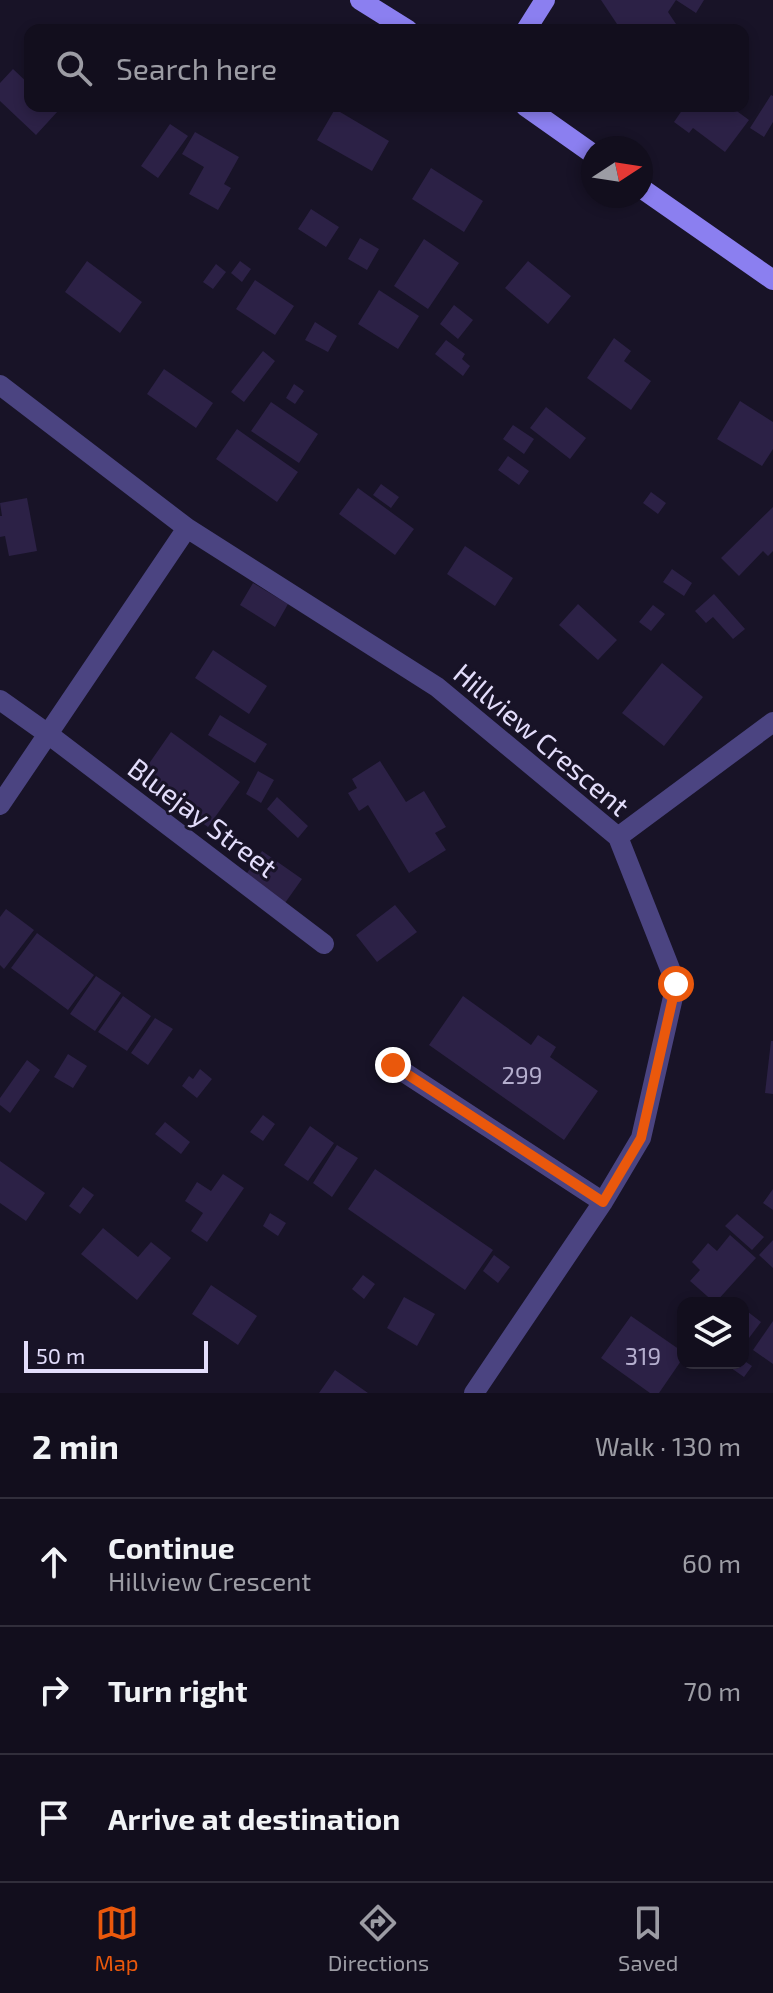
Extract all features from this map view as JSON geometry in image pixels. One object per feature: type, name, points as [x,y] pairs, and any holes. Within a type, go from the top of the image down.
[{"type":"street","points":[[360,0],[398,24]]},
{"type":"street","points":[[530,24],[545,0]]},
{"type":"street","points":[[534,112],[581,146]]},
{"type":"street","points":[[653,196],[773,280]]},
{"type":"street","name":"Hillview Crescent","points":[[0,385],[187,528],[437,687],[618,837],[676,984],[641,1138],[603,1202],[474,1393]]},
{"type":"street","points":[[0,805],[187,528]]},
{"type":"street","name":"Bluejay Street","points":[[0,700],[324,944]]},
{"type":"street","points":[[618,837],[773,722]]},
{"type":"street","points":[[393,1065],[603,1202]]},
{"type":"building","points":[[601,0],[676,0],[668,12],[676,24],[617,24]]},
{"type":"building","points":[[676,0],[704,0],[696,13]]},
{"type":"building","points":[[13,69],[24,79],[24,112],[57,112],[36,135],[0,101],[0,83]]},
{"type":"building","points":[[771,95],[773,122],[764,137],[750,128]]},
{"type":"building","points":[[333,112],[340,112],[389,141],[372,171],[317,140]]},
{"type":"building","points":[[681,112],[738,112],[749,120],[725,152],[693,128],[689,133],[674,122]]},
{"type":"building","points":[[170,124],[188,136],[158,178],[141,166]]},
{"type":"building","points":[[195,132],[239,157],[224,184],[231,188],[218,210],[189,194],[204,167],[182,154]]},
{"type":"building","points":[[431,168],[483,201],[464,232],[412,199]]},
{"type":"building","points":[[311,209],[339,227],[326,247],[298,229]]},
{"type":"building","points":[[360,238],[379,249],[367,270],[348,259]]},
{"type":"building","points":[[424,239],[459,263],[428,309],[394,286]]},
{"type":"building","points":[[87,261],[142,302],[120,333],[65,292]]},
{"type":"building","points":[[240,261],[251,269],[242,282],[231,273]]},
{"type":"building","points":[[528,261],[571,296],[548,324],[505,288]]},
{"type":"building","points":[[216,264],[226,272],[213,289],[203,282]]},
{"type":"building","points":[[255,280],[294,306],[275,335],[236,309]]},
{"type":"building","points":[[379,290],[419,316],[398,349],[358,324]]},
{"type":"building","points":[[454,305],[473,320],[458,339],[440,324]]},
{"type":"building","points":[[315,322],[337,336],[328,352],[305,340]]},
{"type":"building","points":[[614,338],[631,351],[624,361],[651,381],[631,410],[587,378]]},
{"type":"building","points":[[446,340],[465,354],[462,359],[470,366],[463,376],[435,354]]},
{"type":"building","points":[[263,351],[275,361],[244,402],[231,392]]},
{"type":"building","points":[[164,369],[213,403],[196,428],[147,394]]},
{"type":"building","points":[[294,384],[304,391],[295,404],[286,398]]},
{"type":"building","points":[[740,401],[773,422],[773,449],[762,466],[717,439]]},
{"type":"building","points":[[271,402],[318,434],[299,463],[251,431]]},
{"type":"building","points":[[546,407],[586,438],[570,459],[530,428]]},
{"type":"building","points":[[513,425],[534,439],[524,454],[503,439]]},
{"type":"building","points":[[237,429],[298,472],[277,502],[216,459]]},
{"type":"building","points":[[508,456],[529,471],[519,485],[498,470]]},
{"type":"building","points":[[381,484],[399,497],[391,508],[373,495]]},
{"type":"building","points":[[358,488],[414,529],[395,555],[339,514]]},
{"type":"building","points":[[651,492],[666,503],[658,514],[643,503]]},
{"type":"building","points":[[27,498],[37,551],[9,556],[5,536],[0,537],[0,503]]},
{"type":"building","points":[[773,507],[773,551],[768,556],[763,551],[739,576],[721,558]]},
{"type":"building","points":[[465,546],[513,578],[495,606],[447,574]]},
{"type":"building","points":[[672,569],[692,583],[684,596],[663,582]]},
{"type":"building","points":[[253,583],[288,604],[275,627],[240,605]]},
{"type":"building","points":[[714,594],[745,629],[733,639],[713,617],[706,623],[695,611]]},
{"type":"building","points":[[578,604],[617,640],[598,660],[559,625]]},
{"type":"building","points":[[653,605],[665,614],[651,631],[639,622]]},
{"type":"building","points":[[213,650],[267,686],[249,714],[195,678]]},
{"type":"building","points":[[662,663],[703,697],[664,746],[622,713]]},
{"type":"building","points":[[220,715],[267,744],[255,763],[208,735]]},
{"type":"building","points":[[171,732],[240,782],[208,827],[139,778]]},
{"type":"building","points":[[380,761],[406,802],[424,791],[446,827],[435,833],[446,850],[409,873],[368,805],[359,811],[348,793],[357,788],[352,779]]},
{"type":"building","points":[[258,771],[274,780],[261,803],[246,794]]},
{"type":"building","points":[[277,797],[308,826],[298,838],[267,809]]},
{"type":"building","points":[[262,851],[302,879],[285,903],[245,876]]},
{"type":"building","points":[[395,905],[417,932],[377,962],[356,935]]},
{"type":"building","points":[[6,909],[34,930],[4,969],[0,965],[0,917]]},
{"type":"building","points":[[37,933],[94,975],[68,1010],[11,968]]},
{"type":"building","points":[[96,976],[121,993],[95,1031],[70,1014]]},
{"type":"building","points":[[123,996],[151,1016],[127,1051],[98,1032]]},
{"type":"building","points":[[463,996],[531,1045],[538,1035],[556,1047],[550,1057],[598,1091],[564,1140],[429,1045]]},
{"type":"building","points":[[155,1018],[173,1029],[148,1065],[131,1053]]},
{"type":"building","points":[[773,1041],[773,1094],[765,1093]]},
{"type":"building","points":[[68,1054],[87,1066],[73,1088],[54,1077]]},
{"type":"building","points":[[27,1060],[40,1070],[10,1113],[0,1105],[0,1098]]},
{"type":"building","points":[[200,1069],[212,1079],[197,1098],[182,1086],[189,1076],[193,1079]]},
{"type":"building","points":[[263,1115],[275,1124],[263,1141],[250,1132]]},
{"type":"building","points":[[165,1122],[190,1142],[181,1154],[155,1134]]},
{"type":"building","points":[[310,1126],[334,1143],[308,1181],[284,1165]]},
{"type":"building","points":[[337,1145],[358,1158],[332,1197],[313,1183]]},
{"type":"building","points":[[0,1161],[45,1193],[26,1221],[0,1203]]},
{"type":"building","points":[[375,1169],[493,1250],[465,1290],[348,1209]]},
{"type":"building","points":[[223,1174],[244,1188],[207,1242],[191,1231],[203,1213],[185,1201],[197,1182],[211,1191]]},
{"type":"building","points":[[83,1187],[94,1195],[80,1214],[69,1206]]},
{"type":"building","points":[[773,1189],[773,1210],[763,1203]]},
{"type":"building","points":[[270,1213],[286,1223],[278,1236],[263,1226]]},
{"type":"building","points":[[737,1214],[764,1237],[752,1250],[725,1226]]},
{"type":"building","points":[[103,1228],[138,1257],[151,1242],[171,1258],[137,1300],[81,1254]]},
{"type":"building","points":[[730,1235],[756,1258],[720,1297],[708,1297],[690,1281],[700,1270],[692,1262],[708,1243],[717,1251]]},
{"type":"building","points":[[773,1240],[773,1268],[759,1255]]},
{"type":"building","points":[[494,1255],[510,1267],[498,1283],[483,1271]]},
{"type":"building","points":[[363,1275],[375,1284],[364,1299],[352,1289]]},
{"type":"building","points":[[211,1285],[257,1316],[238,1345],[192,1314]]},
{"type":"building","points":[[404,1297],[435,1314],[417,1346],[387,1328]]},
{"type":"building","points":[[749,1313],[761,1322],[749,1338]]},
{"type":"building","points":[[631,1316],[677,1348],[677,1367],[659,1393],[650,1393],[601,1358]]},
{"type":"building","points":[[773,1321],[773,1364],[753,1350]]},
{"type":"building","points":[[749,1364],[752,1366],[744,1377],[733,1369],[749,1369]]},
{"type":"building","points":[[335,1370],[368,1393],[319,1393]]},
{"type":"route","points":[[393,1065],[603,1202],[641,1138],[676,984]]}]
